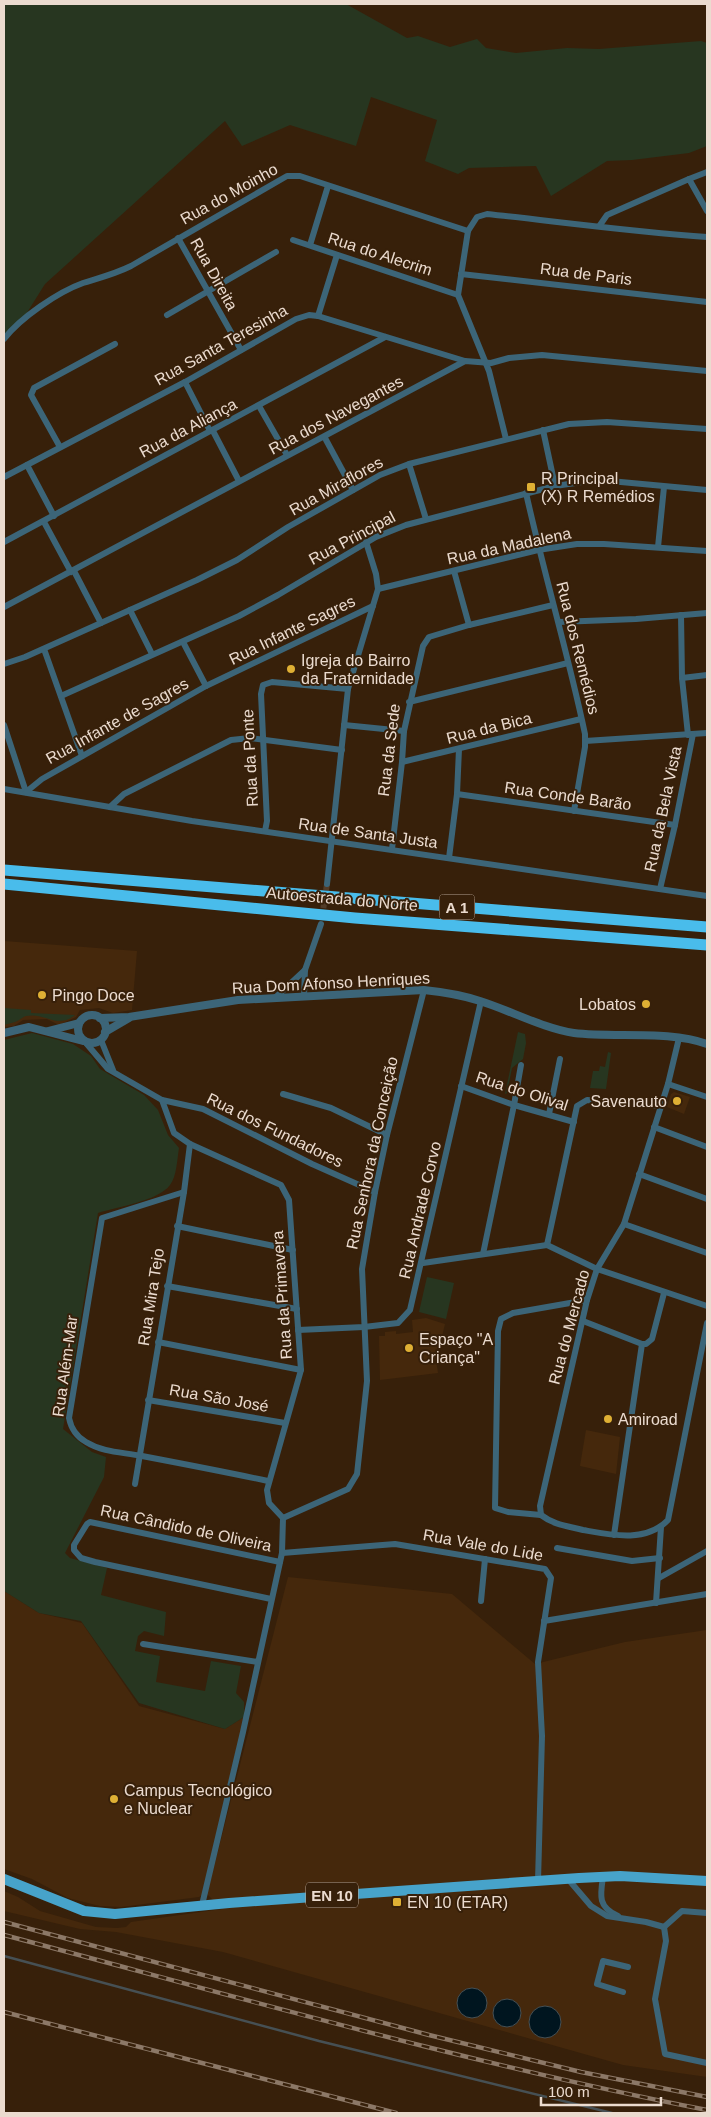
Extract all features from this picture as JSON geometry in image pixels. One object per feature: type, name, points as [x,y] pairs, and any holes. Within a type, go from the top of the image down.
[{"type":"highway","name":"Autoestrada do Norte","points":[[4,870],[707,927]]},
{"type":"highway","name":"Autoestrada do Norte","points":[[4,884],[355,918],[707,945]]},
{"type":"main road","name":"EN 10","points":[[4,1880],[40,1892],[71,1907],[98,1914],[603,1877],[707,1881]]},
{"type":"street","points":[[600,225],[607,215],[707,172]]},
{"type":"street","name":"Rua do Moinho","points":[[4,339],[23,319],[67,291],[81,284],[116,273],[287,176],[300,176],[468,231]]},
{"type":"street","points":[[688,179],[707,211]]},
{"type":"street","points":[[310,245],[328,186]]},
{"type":"street","points":[[506,439],[490,371],[484,362],[458,295],[468,231],[477,217],[487,214],[600,225],[636,232],[707,237]]},
{"type":"street","name":"Rua Direita","points":[[178,238],[241,350]]},
{"type":"street","name":"Rua do Alecrim","points":[[293,240],[458,295]]},
{"type":"street","points":[[167,315],[276,252]]},
{"type":"street","points":[[318,316],[337,255]]},
{"type":"street","name":"Rua de Paris","points":[[461,274],[707,302]]},
{"type":"street","name":"Rua Santa Teresinha","points":[[4,477],[185,382],[296,319],[308,315],[318,316],[465,361]]},
{"type":"street","name":"Rua da Aliança","points":[[4,542],[385,337]]},
{"type":"street","points":[[60,446],[31,395],[34,388],[115,344]]},
{"type":"street","points":[[465,361],[492,363],[510,358],[542,355],[707,371]]},
{"type":"street","name":"Rua dos Navegantes","points":[[4,607],[287,455],[324,438],[465,361]]},
{"type":"street","points":[[185,382],[239,481]]},
{"type":"street","points":[[259,406],[287,455]]},
{"type":"street","name":"Rua Miraflores","points":[[4,664],[101,623],[237,560],[288,527],[353,490],[380,475],[409,464],[569,424],[606,422],[707,429]]},
{"type":"street","points":[[544,430],[555,486]]},
{"type":"street","points":[[324,438],[353,490]]},
{"type":"street","points":[[409,464],[426,519]]},
{"type":"street","points":[[27,465],[54,516]]},
{"type":"street","name":"Rua Principal","points":[[62,696],[152,654],[183,642],[278,595],[366,542],[406,524],[555,486],[582,482],[610,481],[707,490]]},
{"type":"street","points":[[658,547],[664,487]]},
{"type":"street","name":"Rua dos Remédios","points":[[526,493],[538,550],[559,622],[582,719],[585,741],[574,811]]},
{"type":"street","points":[[44,522],[101,623]]},
{"type":"street","points":[[327,884],[348,688],[378,589],[376,574],[366,542]]},
{"type":"street","name":"Rua da Madalena","points":[[378,589],[538,550],[577,544],[707,551]]},
{"type":"street","points":[[454,571],[469,625]]},
{"type":"street","name":"Rua da Sede","points":[[392,849],[408,702],[423,646],[429,637],[469,625],[553,605]]},
{"type":"street","name":"Rua Infante Sagres","points":[[224,679],[373,606]]},
{"type":"street","points":[[130,610],[152,654]]},
{"type":"street","points":[[559,622],[636,619],[707,613]]},
{"type":"street","name":"Rua da Bela Vista","points":[[660,889],[675,825],[690,735],[682,678],[681,616]]},
{"type":"street","points":[[183,642],[206,686]]},
{"type":"street","points":[[44,648],[82,756]]},
{"type":"street","points":[[408,702],[568,663]]},
{"type":"street","points":[[682,678],[707,675]]},
{"type":"street","name":"Rua Infante de Sagres","points":[[26,792],[42,779],[82,756],[206,686],[224,679]]},
{"type":"street","name":"Rua da Ponte","points":[[265,830],[267,821],[262,685],[272,682],[348,688]]},
{"type":"street","name":"Rua da Bica","points":[[402,762],[582,719]]},
{"type":"street","points":[[4,725],[26,792]]},
{"type":"street","points":[[344,725],[404,731]]},
{"type":"street","points":[[585,741],[707,733]]},
{"type":"street","points":[[110,807],[124,794],[231,740],[263,739],[342,750]]},
{"type":"street","points":[[449,858],[457,794],[458,749]]},
{"type":"street","name":"Rua de Santa Justa","points":[[4,789],[192,821],[265,830],[331,842],[392,849],[707,896]]},
{"type":"street","name":"Rua Conde Barão","points":[[457,794],[675,825]]},
{"type":"street","points":[[304,996],[305,970],[321,924]]},
{"type":"street","points":[[276,997],[305,970]]},
{"type":"street","name":"Rua Dom Afonso Henriques","points":[[100,1018],[129,1018],[238,1000],[424,990],[449,993],[481,1001],[573,1033],[679,1038],[707,1044]]},
{"type":"street","name":"Rua Senhora da Conceição","points":[[282,1518],[348,1489],[357,1474],[367,1381],[362,1270],[374,1192],[424,990]]},
{"type":"street","name":"Rua Andrade Corvo","points":[[298,1330],[364,1327],[398,1323],[410,1310],[481,1001]]},
{"type":"street","points":[[48,1031],[79,1023],[89,1015],[100,1018],[105,1024],[103,1036],[109,1066],[113,1072]]},
{"type":"street","name":"Rua Dom Afonso Henriques","points":[[103,1036],[129,1018]]},
{"type":"street","points":[[79,1023],[78,1033],[104,1066],[162,1100]]},
{"type":"street","points":[[4,1033],[29,1027],[85,1042],[97,1043],[103,1036]]},
{"type":"street","name":"Rua do Mercado","points":[[541,1514],[540,1506],[587,1300],[597,1269],[624,1224],[668,1084],[679,1038]]},
{"type":"street","points":[[549,1114],[560,1059]]},
{"type":"street","points":[[483,1254],[521,1066]]},
{"type":"street","points":[[668,1084],[707,1097]]},
{"type":"street","name":"Rua do Olival","points":[[462,1086],[514,1105],[574,1122]]},
{"type":"street","points":[[283,1094],[331,1108],[387,1135]]},
{"type":"street","name":"Rua da Primavera","points":[[162,1100],[174,1133],[190,1144],[281,1185],[289,1200],[301,1370],[268,1481],[269,1503],[282,1518]]},
{"type":"street","name":"Rua dos Fundadores","points":[[162,1100],[203,1109],[312,1164],[374,1192]]},
{"type":"street","points":[[547,1245],[577,1106],[587,1100],[660,1106]]},
{"type":"street","points":[[654,1127],[707,1147]]},
{"type":"street","name":"Rua Mira Tejo","points":[[135,1484],[184,1192],[190,1144]]},
{"type":"street","points":[[639,1174],[707,1199]]},
{"type":"street","name":"Rua Além-Mar","points":[[184,1192],[102,1218],[69,1418],[74,1432],[86,1442],[106,1451],[139,1455],[268,1481]]},
{"type":"street","points":[[624,1224],[707,1253]]},
{"type":"street","points":[[177,1226],[293,1250]]},
{"type":"street","points":[[422,1263],[547,1245],[597,1269],[707,1306]]},
{"type":"street","points":[[168,1286],[297,1309]]},
{"type":"street","points":[[582,1322],[646,1344],[652,1339],[664,1293]]},
{"type":"street","points":[[587,1300],[513,1313],[501,1319],[495,1508],[508,1512],[541,1514],[551,1523],[614,1535],[644,1534],[661,1526],[668,1520],[707,1322]]},
{"type":"street","points":[[158,1342],[301,1370]]},
{"type":"street","points":[[614,1535],[642,1344]]},
{"type":"street","name":"Rua São José","points":[[148,1400],[285,1423]]},
{"type":"street","points":[[202,1905],[243,1732],[282,1553],[282,1518]]},
{"type":"street","name":"Rua Cândido de Oliveira","points":[[271,1599],[95,1562],[81,1558],[74,1550],[74,1545],[90,1522],[280,1562]]},
{"type":"street","points":[[656,1603],[661,1526]]},
{"type":"street","name":"Rua Vale do Lide","points":[[282,1553],[395,1544],[545,1569],[549,1572],[550,1578],[538,1662],[542,1736],[538,1881]]},
{"type":"street","points":[[558,1548],[632,1561],[660,1558]]},
{"type":"street","points":[[659,1578],[707,1551]]},
{"type":"street","points":[[481,1601],[485,1559]]},
{"type":"street","points":[[544,1621],[707,1594]]},
{"type":"street","points":[[143,1644],[258,1662]]},
{"type":"street","points":[[603,1877],[600,1892],[602,1903],[607,1911],[626,1919]]},
{"type":"street","points":[[568,1879],[591,1906],[607,1916],[664,1927]]},
{"type":"street","points":[[664,1927],[682,1910],[707,1914]]},
{"type":"street","points":[[664,1927],[666,1941],[655,1999],[665,2054],[707,2063]]},
{"type":"street","points":[[623,1992],[597,1984],[603,1961],[628,1967]]},
{"type":"shaded area","points":[[4,941],[137,951],[132,1010],[113,1013],[99,1008],[80,1010],[76,1017],[59,1025],[47,1019],[23,1020],[14,1026],[4,1027]]},
{"type":"shaded area","points":[[674,1092],[690,1097],[684,1114],[667,1107],[671,1094]]},
{"type":"shaded area","name":"Espaço \"A Criança\"","points":[[426,1318],[445,1324],[436,1360],[438,1373],[380,1380],[379,1336],[385,1336],[385,1332],[396,1331],[396,1334],[413,1332],[412,1320]]},
{"type":"shaded area","points":[[586,1430],[620,1437],[616,1474],[580,1466]]},
{"type":"shaded area","points":[[288,1577],[452,1594],[535,1664],[625,1642],[707,1630],[707,2077],[623,2065],[223,1952],[116,1932],[80,1929],[4,1911],[4,1891],[18,1897],[40,1911],[96,1927],[126,1927],[131,1922],[222,1909],[207,1894]]},
{"type":"shaded area","name":"Campus Tecnológico e Nuclear","points":[[4,1591],[39,1613],[82,1623],[139,1706],[225,1729],[244,1717],[202,1895],[199,1897],[121,1907],[100,1906],[68,1898],[32,1879],[4,1869]]},
{"type":"green space","points":[[4,4],[346,4],[407,38],[418,36],[450,47],[477,39],[486,48],[516,53],[567,48],[599,49],[701,41],[707,43],[707,146],[689,153],[607,161],[551,196],[536,166],[469,168],[458,174],[425,161],[437,120],[371,97],[356,146],[290,125],[242,146],[225,121],[45,284],[23,319],[4,341]]},
{"type":"green space","points":[[4,1008],[31,1010],[31,1013],[75,1015],[62,1021],[56,1021],[33,1015],[4,1025]]},
{"type":"green space","points":[[518,1032],[525,1034],[526,1043],[523,1059],[512,1068],[507,1093],[505,1094]]},
{"type":"green space","points":[[32,1033],[73,1044],[91,1056],[100,1069],[144,1095],[158,1110],[168,1135],[179,1148],[174,1177],[164,1191],[137,1203],[98,1213],[63,1429],[92,1452],[106,1457],[104,1477],[65,1553],[70,1558],[107,1568],[101,1595],[166,1612],[164,1636],[144,1631],[138,1636],[135,1651],[160,1656],[156,1682],[205,1691],[211,1661],[241,1666],[236,1693],[244,1702],[244,1717],[225,1729],[139,1703],[81,1621],[39,1613],[4,1591],[4,1040]]},
{"type":"green space","points":[[608,1052],[611,1053],[606,1089],[590,1088],[593,1071],[599,1071],[600,1066],[605,1067]]},
{"type":"green space","points":[[427,1277],[454,1283],[446,1319],[419,1312]]},
{"type":"water","points":[[472,1988],[478,1989],[486,1997],[486,2009],[478,2017],[472,2018],[466,2017],[458,2009],[457,2003],[458,1997],[466,1989]]},
{"type":"water","points":[[507,1999],[517,2003],[521,2013],[517,2023],[507,2027],[497,2023],[493,2013],[497,2003]]},
{"type":"water","points":[[545,2006],[551,2007],[556,2011],[560,2016],[560,2028],[556,2033],[551,2037],[545,2038],[539,2037],[534,2033],[530,2028],[529,2022],[530,2016],[534,2011],[539,2007]]},
{"type":"waterway","points":[[4,1956],[319,2041],[612,2113]]},
{"type":"tunnel","points":[[322,917],[327,884]]},
{"type":"railway","points":[[4,1922],[429,2035],[581,2072],[707,2097]]},
{"type":"railway","points":[[4,1935],[442,2051],[618,2092],[707,2110]]},
{"type":"railway","points":[[4,2012],[396,2113]]},
{"type":"place","name":"R Principal (X) R Remédios","points":[[531,487]]},
{"type":"place","name":"Igreja do Bairro da Fraternidade","points":[[291,669]]},
{"type":"place","name":"Pingo Doce","points":[[42,995]]},
{"type":"place","name":"Lobatos","points":[[646,1004]]},
{"type":"place","name":"Savenauto","points":[[677,1101]]},
{"type":"place","name":"Espaço \"A Criança\"","points":[[409,1348]]},
{"type":"place","name":"Amiroad","points":[[608,1419]]},
{"type":"place","name":"Campus Tecnológico e Nuclear","points":[[114,1799]]},
{"type":"place","name":"EN 10 (ETAR)","points":[[397,1902]]}]
